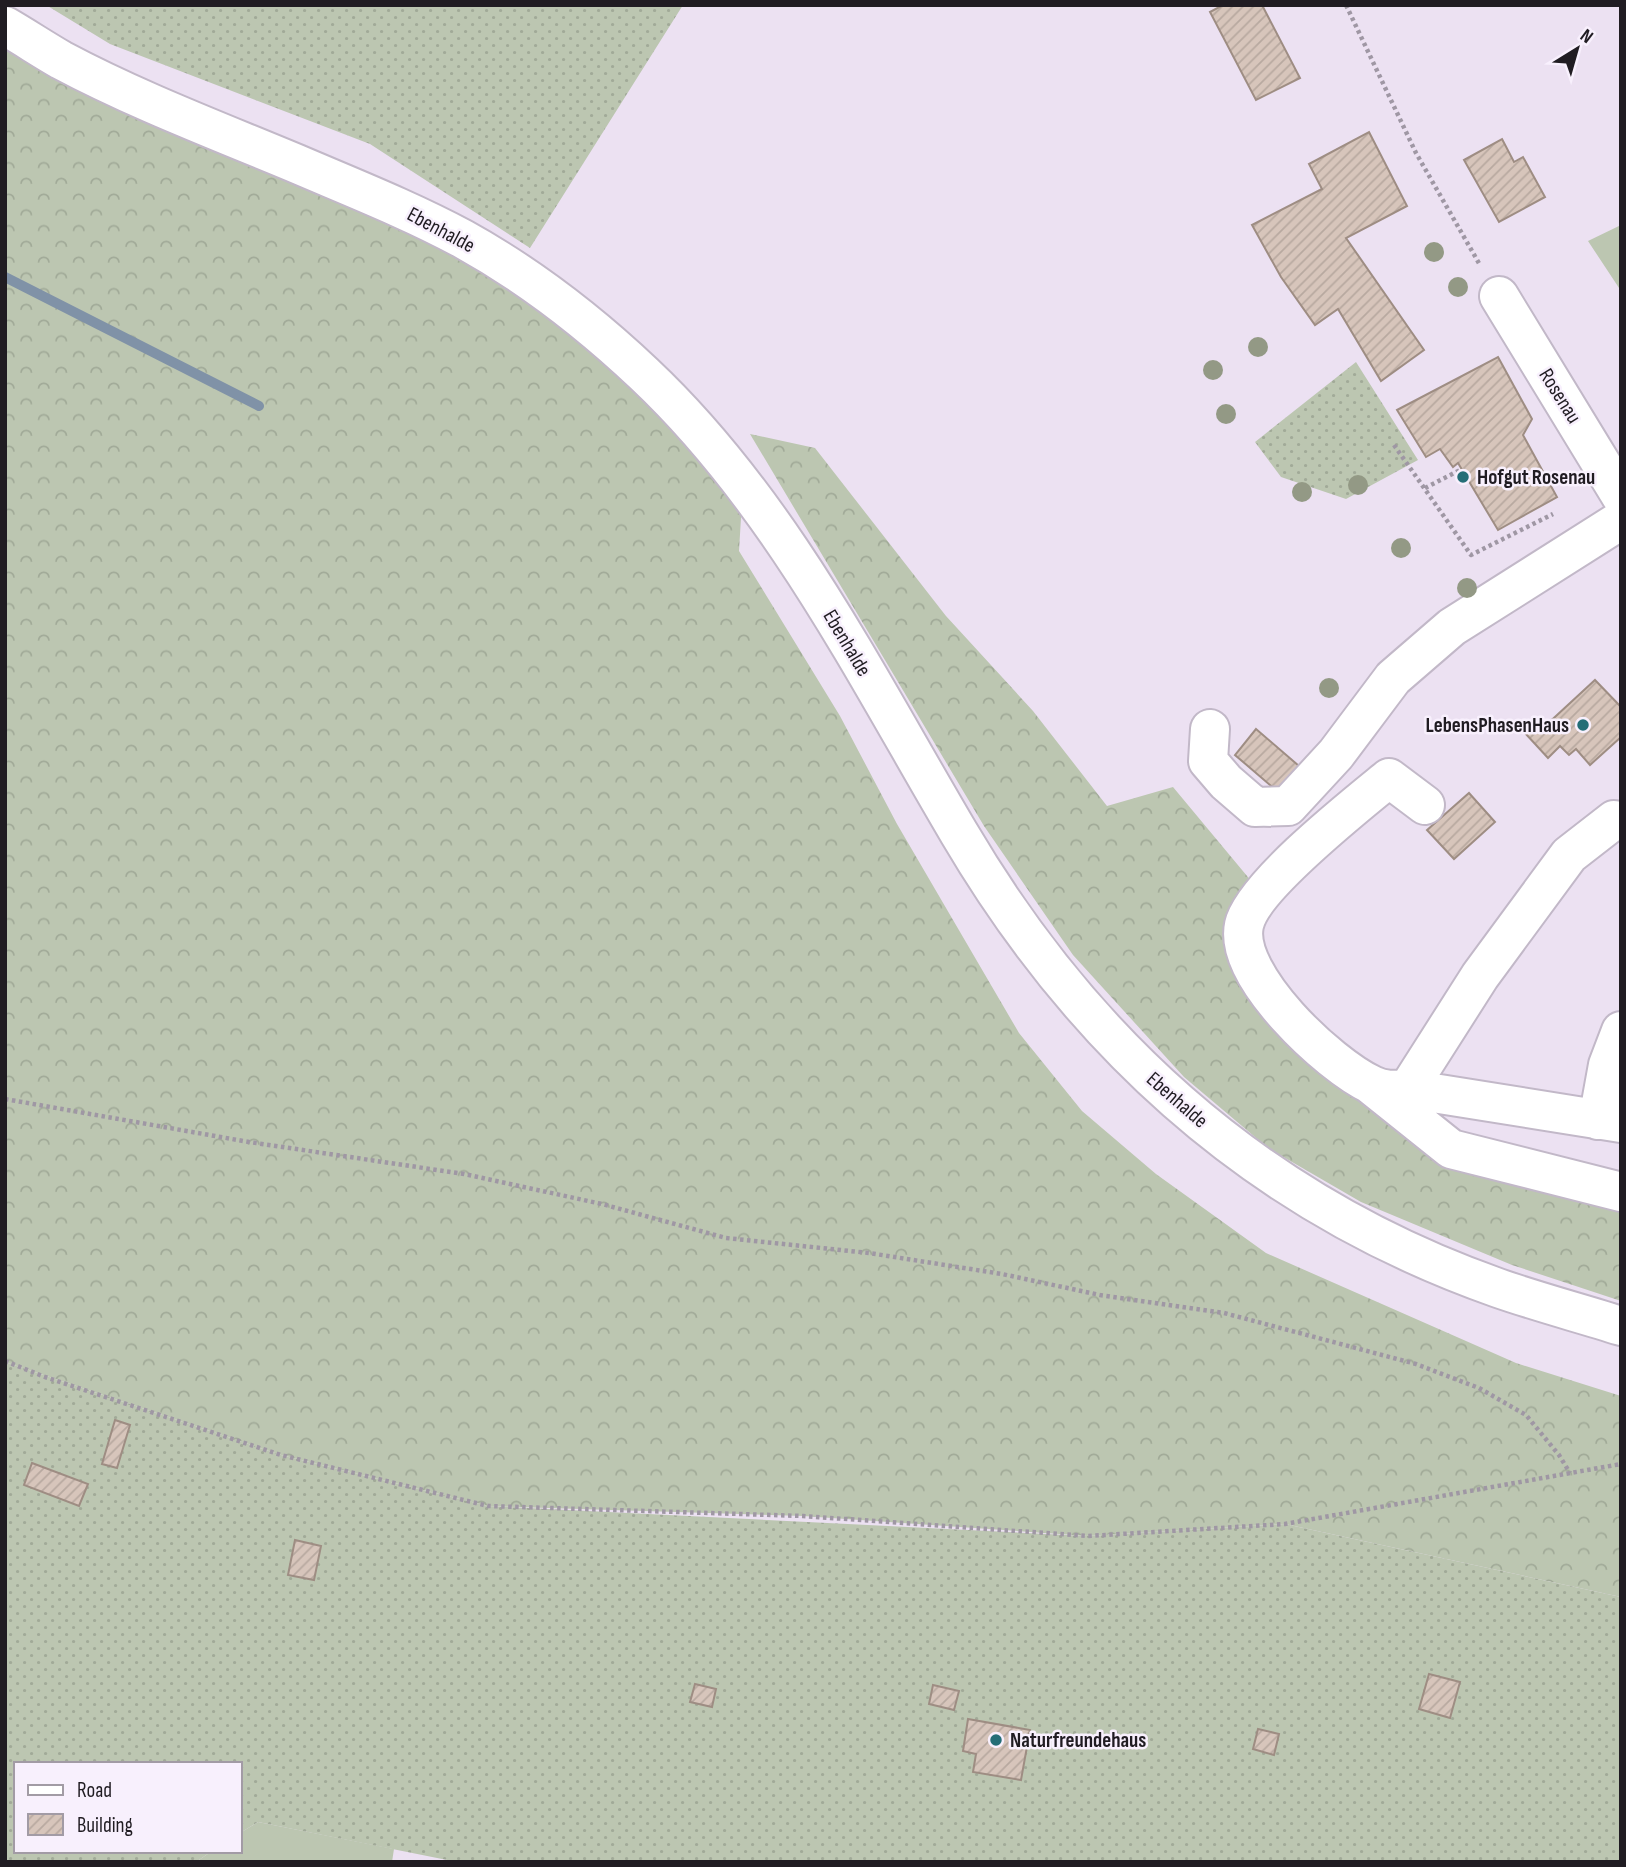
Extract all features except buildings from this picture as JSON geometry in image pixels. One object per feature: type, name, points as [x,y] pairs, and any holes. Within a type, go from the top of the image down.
[{"type":"street","name":"Ebenhalde","points":[[5,26],[62,60],[126,91],[438,226],[500,262],[593,330],[645,375],[709,443],[743,485],[819,597],[995,891],[1080,1004],[1124,1053],[1166,1093],[1230,1145],[1322,1205],[1416,1254],[1495,1287],[1621,1326]]},
{"type":"street","name":"Rosenau","points":[[1499,296],[1621,496]]},
{"type":"street","points":[[1210,729],[1208,761],[1226,782],[1255,807],[1288,806],[1336,754],[1393,678],[1452,627],[1621,520]]},
{"type":"street","points":[[1425,805],[1389,778],[1335,823],[1284,871],[1251,909],[1244,924],[1243,943],[1251,963],[1286,1015],[1309,1040],[1390,1087],[1451,1149],[1621,1192]]},
{"type":"street","points":[[1390,1087],[1480,976],[1569,855],[1614,820],[1621,821]]},
{"type":"street","points":[[1390,1087],[1609,1122],[1608,1065],[1621,1031]]},
{"type":"path","points":[[1346,5],[1416,153],[1499,296]]},
{"type":"path","points":[[1394,445],[1471,555],[1557,512]]},
{"type":"path","points":[[1425,488],[1462,469]]},
{"type":"path","points":[[5,1099],[249,1142],[464,1174],[602,1204],[726,1238],[922,1261],[1002,1274],[1100,1295],[1224,1313],[1416,1364],[1479,1388],[1526,1415],[1559,1455],[1570,1473]]},
{"type":"path","points":[[5,1361],[45,1377],[281,1455],[488,1506],[803,1516],[1088,1536],[1285,1524],[1621,1464]]},
{"type":"green space","points":[[46,5],[683,5],[530,248],[370,144],[110,44]]},
{"type":"green space","points":[[5,27],[469,243],[743,485],[739,551],[840,716],[897,824],[1019,1033],[1082,1111],[1156,1174],[1266,1253],[1516,1363],[1621,1396],[1621,1597],[1285,1524],[1088,1536],[803,1516],[488,1506],[281,1455],[5,1362]]},
{"type":"green space","points":[[1621,225],[1621,291],[1588,241]]},
{"type":"green space","points":[[1356,362],[1418,460],[1346,499],[1281,477],[1255,442]]},
{"type":"green space","points":[[750,434],[815,448],[946,616],[1033,711],[1107,806],[1173,787],[1262,894],[1243,943],[1446,1163],[1621,1205],[1621,1301],[1512,1265],[1361,1202],[1268,1148],[1184,1077],[1073,955],[984,826]]},
{"type":"green space","points":[[5,1362],[281,1455],[488,1506],[1088,1536],[1285,1524],[1621,1597],[1621,1862],[457,1862],[258,1822],[242,1832],[242,1762],[14,1762],[14,1853],[209,1853],[196,1862],[5,1862]]},
{"type":"green space","points":[[258,1822],[394,1849],[392,1862],[196,1862],[209,1853],[242,1853],[242,1832]]},
{"type":"waterway","points":[[5,277],[259,406]]},
{"type":"place","name":"Hofgut Rosenau","points":[[1463,477]]},
{"type":"place","name":"LebensPhasenHaus","points":[[1583,725]]},
{"type":"place","name":"Naturfreundehaus","points":[[996,1740]]}]
